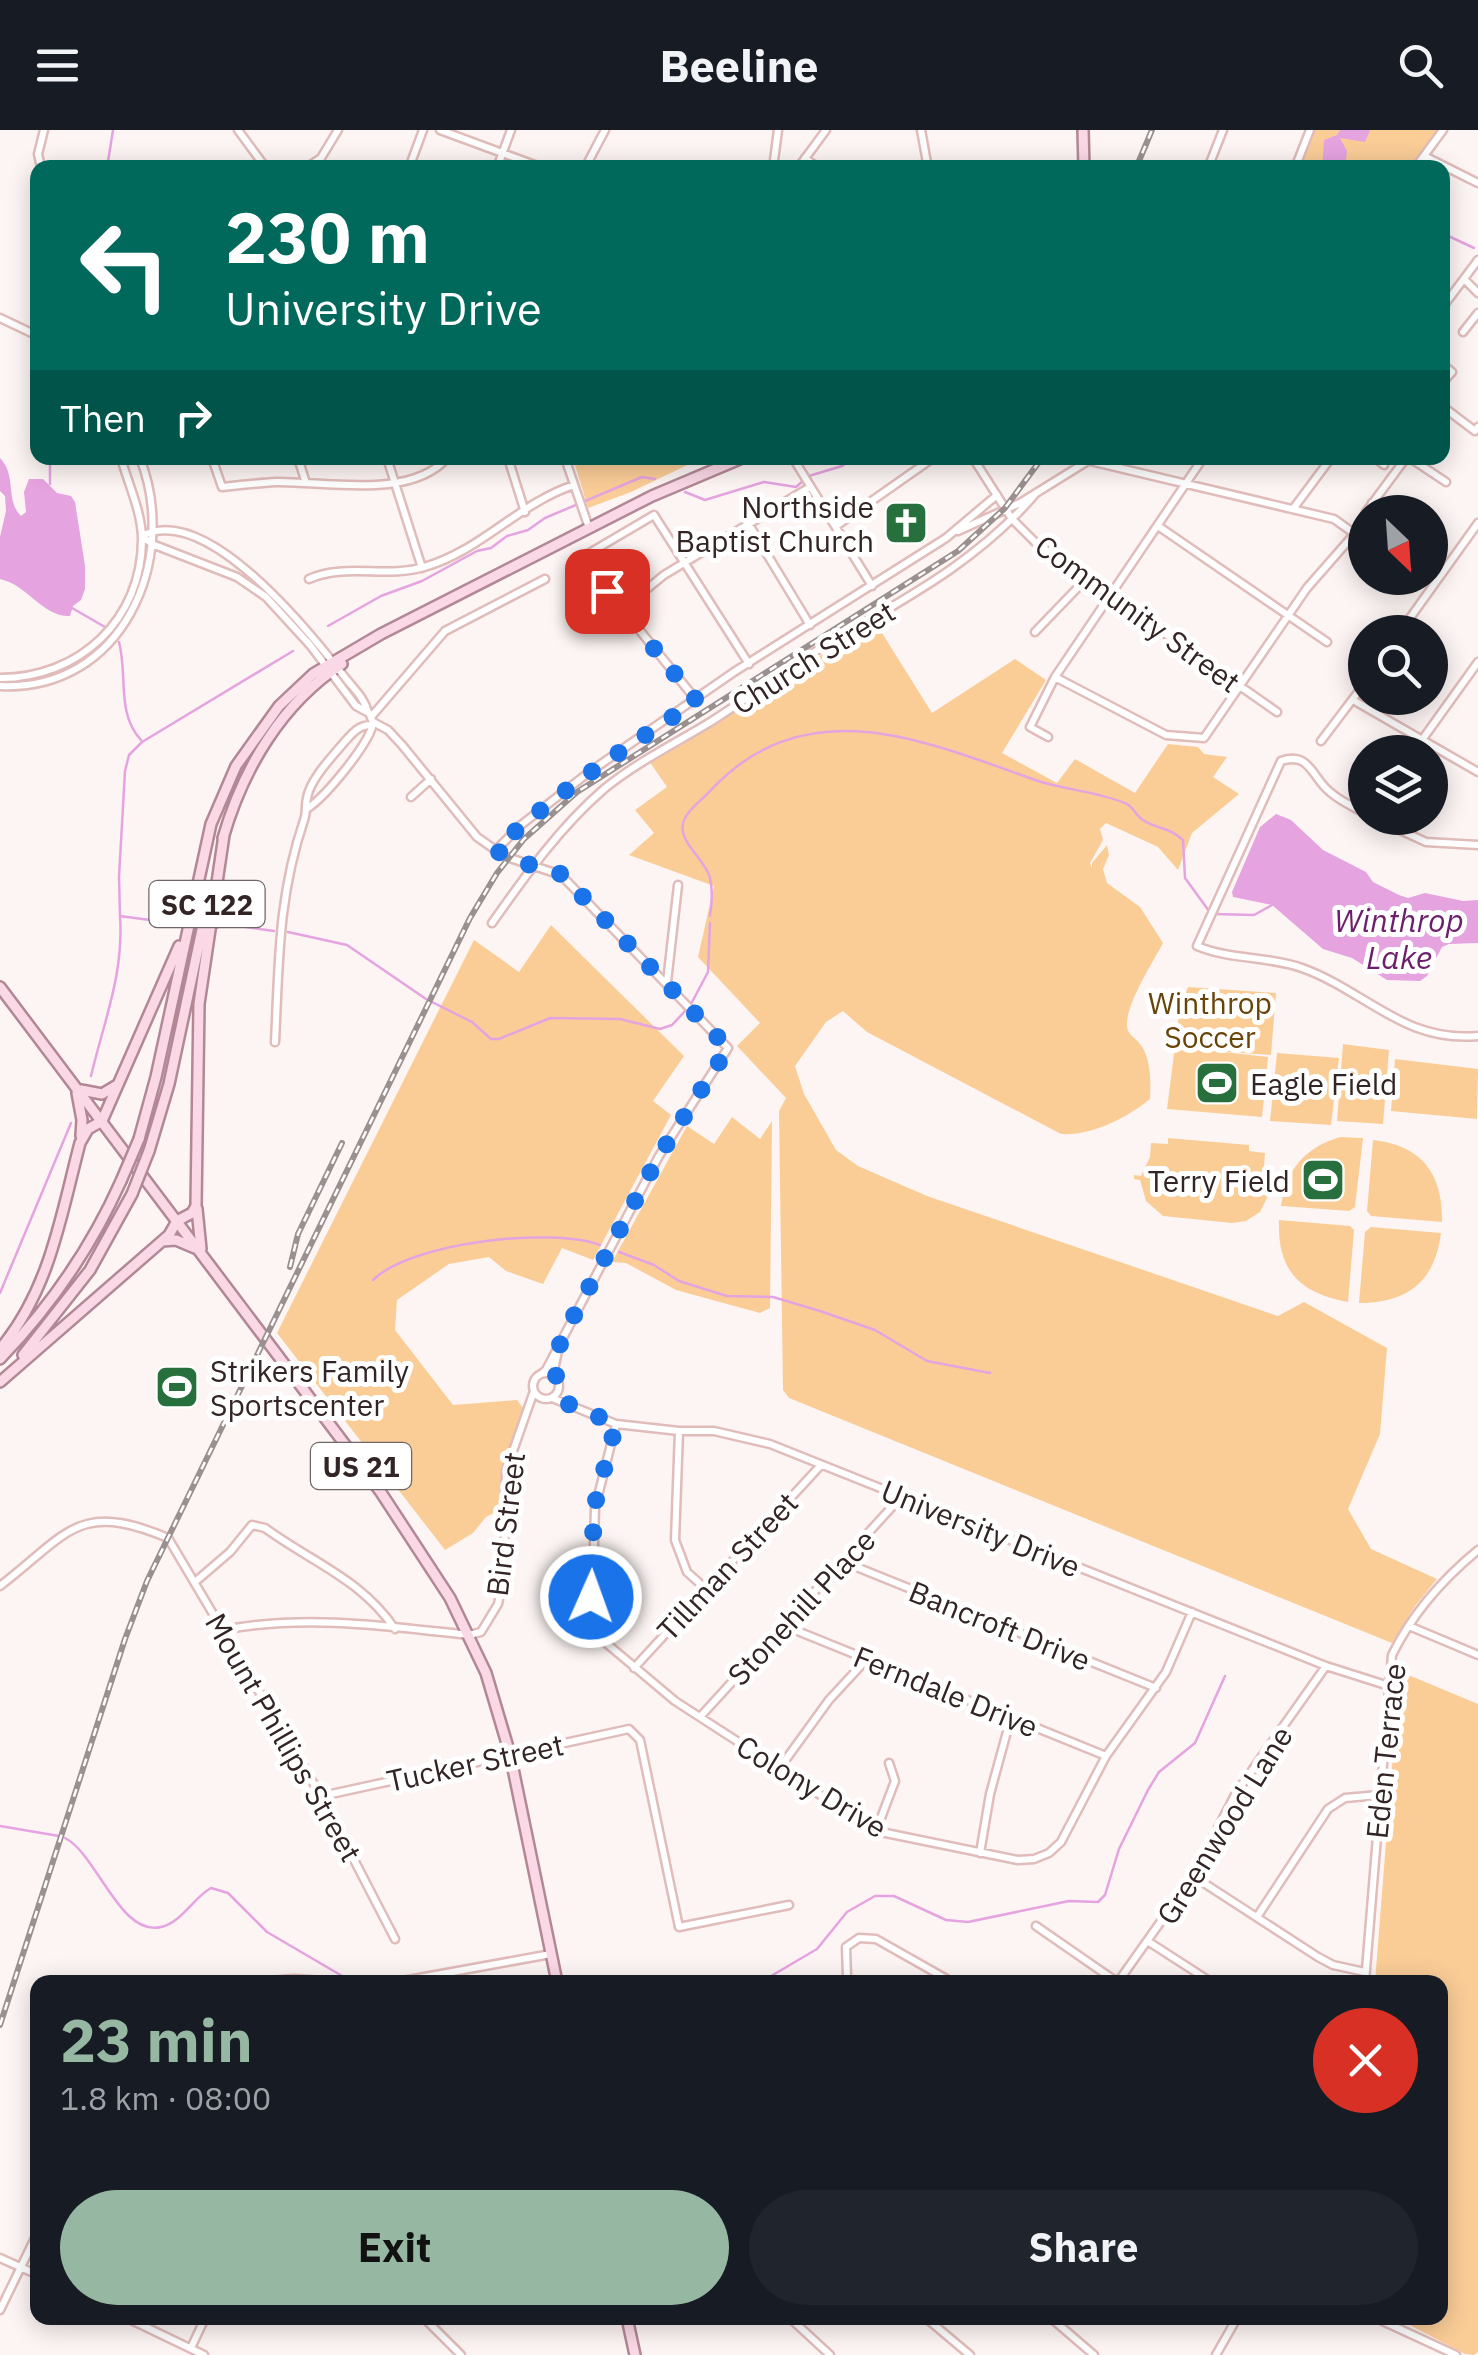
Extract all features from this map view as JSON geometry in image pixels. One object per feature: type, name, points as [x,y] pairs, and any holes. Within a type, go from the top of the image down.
[{"type":"main road","points":[[1083,130],[1084,160]]},
{"type":"main road","name":"SC 122","points":[[0,1380],[72,1296],[132,1194],[169,1084],[224,835],[240,787],[288,712],[332,667],[360,646],[589,528],[724,465]]},
{"type":"main road","name":"SC 122","points":[[0,1359],[41,1314],[74,1268],[122,1182],[156,1077],[211,824],[236,766],[279,706],[303,682],[332,667]]},
{"type":"main road","points":[[201,1251],[197,1202],[200,1004],[224,835]]},
{"type":"main road","points":[[80,1143],[88,1129],[102,1120],[122,1080],[192,910]]},
{"type":"main road","name":"US 21","points":[[0,986],[401,1519],[436,1574],[486,1673],[510,1754],[555,1975]]},
{"type":"main road","points":[[75,1085],[102,1094],[122,1080]]},
{"type":"main road","points":[[0,1349],[26,1312],[48,1265],[80,1143],[82,1113],[75,1085]]},
{"type":"main road","points":[[0,1380],[160,1242],[178,1222],[192,1214],[197,1202]]},
{"type":"main road","points":[[160,1242],[182,1242],[201,1251]]},
{"type":"main road","points":[[629,2325],[635,2355]]},
{"type":"street","points":[[39,160],[44,130]]},
{"type":"street","points":[[238,130],[260,160]]},
{"type":"street","points":[[412,160],[423,130]]},
{"type":"street","points":[[440,130],[520,160]]},
{"type":"street","points":[[500,160],[511,130]]},
{"type":"street","points":[[589,160],[605,130]]},
{"type":"street","points":[[774,160],[778,130]]},
{"type":"street","points":[[808,160],[805,158],[826,130]]},
{"type":"street","points":[[921,130],[927,160]]},
{"type":"street","points":[[1211,160],[1223,130]]},
{"type":"street","points":[[1299,160],[1310,130]]},
{"type":"street","points":[[1421,160],[1443,130]]},
{"type":"street","points":[[317,160],[336,131]]},
{"type":"street","points":[[1424,156],[1432,160]]},
{"type":"street","points":[[1450,169],[1478,183]]},
{"type":"street","points":[[1450,297],[1478,260]]},
{"type":"street","points":[[1464,279],[1478,293]]},
{"type":"street","points":[[1463,332],[1478,313]]},
{"type":"street","points":[[0,318],[30,332]]},
{"type":"street","points":[[1450,412],[1475,431],[1478,427]]},
{"type":"street","points":[[0,682],[46,673],[72,662],[113,628],[132,593],[142,536],[123,465]]},
{"type":"street","points":[[0,682],[19,687],[76,669],[107,645],[133,612],[144,581],[153,530],[149,482],[143,465]]},
{"type":"street","points":[[214,465],[222,487],[332,487],[394,481],[438,465]]},
{"type":"street","points":[[300,465],[306,484]]},
{"type":"street","points":[[389,465],[422,568]]},
{"type":"street","points":[[510,465],[525,512]]},
{"type":"street","points":[[567,465],[589,528]]},
{"type":"street","points":[[797,465],[872,586]]},
{"type":"street","points":[[836,526],[923,465]]},
{"type":"street","name":"Community Street","points":[[978,465],[1006,510],[1036,543],[1277,712]]},
{"type":"street","points":[[1012,518],[1020,504],[1081,465]]},
{"type":"street","points":[[1055,677],[1166,735],[1204,738],[1307,588],[1356,533],[1334,519],[1110,465]]},
{"type":"street","points":[[1048,737],[1030,727],[1055,677],[1198,465]]},
{"type":"street","points":[[1293,510],[1326,465]]},
{"type":"street","points":[[1378,495],[1402,465]]},
{"type":"street","points":[[1419,465],[1446,482]]},
{"type":"street","points":[[621,610],[644,589],[807,481]]},
{"type":"street","points":[[309,578],[322,572],[391,573],[422,568],[474,546],[544,498],[574,485]]},
{"type":"street","points":[[1012,518],[1036,493]]},
{"type":"street","points":[[495,850],[588,773],[748,664],[950,535],[997,495]]},
{"type":"street","points":[[950,535],[1020,504]]},
{"type":"street","points":[[697,701],[581,558],[654,515],[748,664]]},
{"type":"street","points":[[994,515],[1012,518]]},
{"type":"street","points":[[994,515],[1005,520],[1004,527]]},
{"type":"street","name":"Church Street","points":[[492,924],[534,864],[625,773],[806,657],[936,582],[1012,518]]},
{"type":"street","points":[[748,523],[810,624]]},
{"type":"street","points":[[1412,615],[1478,523]]},
{"type":"street","points":[[1158,526],[1327,642]]},
{"type":"street","points":[[142,536],[153,530],[174,530],[199,539],[251,580]]},
{"type":"street","points":[[142,536],[152,544],[272,591],[332,667],[356,706],[388,730],[470,829],[495,850],[514,860],[556,871],[570,882],[667,984]]},
{"type":"street","points":[[1034,632],[1087,578]]},
{"type":"street","points":[[275,1042],[284,886],[308,808],[307,798],[334,754],[371,719],[445,631],[545,579]]},
{"type":"street","points":[[1426,735],[1478,662]]},
{"type":"street","points":[[1322,741],[1348,707]]},
{"type":"street","points":[[1379,715],[1413,735]]},
{"type":"street","points":[[308,808],[353,758],[372,731],[371,719]]},
{"type":"street","points":[[1448,755],[1478,772]]},
{"type":"street","points":[[1348,803],[1326,789],[1306,762],[1281,760],[1198,946],[1306,969],[1412,1028],[1433,1035],[1478,1036]]},
{"type":"street","points":[[410,797],[430,779]]},
{"type":"street","points":[[1411,835],[1426,842],[1478,845]]},
{"type":"street","points":[[667,984],[678,884]]},
{"type":"street","name":"Bird Street","points":[[469,1635],[481,1632],[498,1604],[504,1573],[503,1490],[511,1452],[537,1394],[535,1380],[546,1370],[659,1156],[728,1048],[667,984]]},
{"type":"street","name":"Bird Street","points":[[559,1390],[554,1370],[561,1340]]},
{"type":"street","points":[[540,1374],[557,1378]]},
{"type":"street","points":[[537,1394],[552,1398],[559,1390],[566,1403]]},
{"type":"street","name":"University Drive","points":[[552,1398],[616,1424],[679,1432],[714,1431],[752,1438],[1326,1666],[1389,1686]]},
{"type":"street","name":"Colony Drive","points":[[616,1424],[594,1508],[592,1614],[606,1642],[700,1717],[876,1831],[1018,1860],[1049,1853],[1061,1842],[1106,1756],[1156,1688],[1175,1655],[1192,1612]]},
{"type":"street","points":[[679,1432],[676,1540],[687,1572],[706,1590]]},
{"type":"street","name":"Tillman Street","points":[[634,1668],[821,1465]]},
{"type":"street","name":"Stonehill Place","points":[[700,1717],[902,1497]]},
{"type":"street","name":"Mount Phillips Street","points":[[0,1586],[68,1530],[87,1521],[126,1524],[168,1538],[322,1796],[395,1939]]},
{"type":"street","points":[[195,1582],[230,1552],[252,1524],[266,1528],[362,1591],[378,1604],[395,1629]]},
{"type":"street","name":"Eden Terrace","points":[[1366,1975],[1392,1655],[1447,1578],[1478,1551]]},
{"type":"street","name":"Bancroft Drive","points":[[844,1562],[1156,1688]]},
{"type":"street","points":[[224,1630],[295,1621],[469,1635]]},
{"type":"street","name":"Ferndale Drive","points":[[785,1626],[1106,1756]]},
{"type":"street","points":[[1410,1626],[1478,1655]]},
{"type":"street","points":[[778,1769],[829,1700],[866,1660]]},
{"type":"street","name":"Greenwood Lane","points":[[1123,1975],[1193,1876],[1236,1793],[1326,1666]]},
{"type":"street","points":[[980,1854],[990,1794],[1011,1718]]},
{"type":"street","name":"Tucker Street","points":[[322,1796],[629,1729],[640,1740],[679,1927],[789,1906]]},
{"type":"street","points":[[876,1831],[895,1781],[889,1763]]},
{"type":"street","points":[[1257,1917],[1328,1809],[1345,1798],[1379,1795]]},
{"type":"street","points":[[1193,1876],[1333,1964],[1366,1972]]},
{"type":"street","points":[[1036,1926],[1108,1975]]},
{"type":"street","points":[[847,1975],[846,1947],[859,1938],[876,1939],[940,1975]]},
{"type":"street","points":[[1149,1942],[1200,1975]]},
{"type":"street","points":[[450,1975],[550,1954]]},
{"type":"street","points":[[0,2310],[30,2248]]},
{"type":"street","points":[[0,2258],[30,2271]]},
{"type":"street","points":[[141,2325],[204,2355]]},
{"type":"street","points":[[191,2349],[202,2325]]},
{"type":"street","points":[[431,2325],[461,2355]]},
{"type":"street","points":[[798,2325],[830,2355]]},
{"type":"street","points":[[934,2325],[970,2355]]},
{"type":"street","points":[[1059,2325],[1094,2355]]},
{"type":"street","points":[[1216,2355],[1233,2325]]},
{"type":"street","points":[[1391,2325],[1456,2355]]},
{"type":"green space","points":[[1314,130],[1440,130],[1417,160],[1303,160]]},
{"type":"green space","points":[[575,465],[687,465],[631,492],[588,508]]},
{"type":"green space","points":[[859,632],[882,633],[932,713],[1015,659],[1046,680],[1002,753],[1057,783],[1075,759],[1135,793],[1168,744],[1198,747],[1204,754],[1227,757],[1213,777],[1239,794],[1192,833],[1178,870],[1158,847],[1106,823],[1100,829],[1103,840],[1090,863],[1092,868],[1107,845],[1109,855],[1103,869],[1107,883],[1140,907],[1163,943],[1128,1016],[1128,1031],[1144,1049],[1150,1070],[1150,1099],[1141,1106],[1096,1129],[1061,1134],[867,1032],[843,1011],[826,1022],[795,1066],[804,1094],[836,1150],[858,1166],[927,1196],[1278,1316],[1304,1302],[1387,1348],[1380,1434],[1348,1509],[1371,1549],[1437,1579],[1392,1643],[789,1398],[783,1390],[779,1111],[786,1098],[737,1046],[760,1023],[698,957],[714,886],[629,855],[654,833],[635,810],[667,787],[649,761]]},
{"type":"green space","points":[[551,925],[684,1056],[653,1101],[671,1115],[593,1260],[562,1248],[543,1284],[506,1271],[489,1257],[449,1264],[397,1300],[395,1330],[453,1405],[517,1400],[523,1408],[502,1471],[499,1510],[486,1517],[473,1533],[445,1550],[277,1333],[474,940],[519,972]]},
{"type":"green space","name":"Winthrop Soccer","points":[[1188,987],[1276,993],[1271,1055],[1215,1051],[1268,1057],[1262,1117],[1167,1109],[1180,1007]]},
{"type":"green space","points":[[1343,1044],[1389,1050],[1383,1124],[1337,1121]]},
{"type":"green space","points":[[1277,1053],[1339,1058],[1331,1125],[1270,1121]]},
{"type":"green space","points":[[1395,1059],[1478,1069],[1477,1119],[1391,1111]]},
{"type":"green space","points":[[732,1117],[760,1139],[772,1121],[770,1308],[760,1313],[676,1290],[626,1263],[612,1262],[687,1126],[714,1144]]},
{"type":"green space","name":"Terry Field","points":[[1340,1137],[1363,1138],[1355,1207],[1349,1211],[1281,1206],[1299,1162],[1316,1147]]},
{"type":"green space","points":[[1168,1138],[1249,1145],[1249,1151],[1265,1153],[1270,1188],[1277,1189],[1276,1192],[1270,1192],[1260,1212],[1246,1221],[1163,1216],[1146,1201],[1140,1180],[1134,1179],[1134,1175],[1141,1176],[1150,1157],[1151,1143],[1168,1144]]},
{"type":"green space","points":[[1373,1140],[1405,1148],[1426,1165],[1439,1190],[1442,1222],[1371,1216],[1367,1211]]},
{"type":"green space","points":[[1279,1220],[1350,1226],[1354,1230],[1348,1302],[1316,1292],[1294,1276],[1282,1253]]},
{"type":"green space","points":[[1371,1227],[1441,1233],[1432,1265],[1416,1286],[1391,1299],[1359,1303],[1365,1232]]},
{"type":"green space","points":[[1406,1674],[1478,1704],[1478,2352],[1474,2355],[1409,2325],[1448,2325],[1448,1975],[1376,1975],[1399,1678]]},
{"type":"water","points":[[1340,130],[1370,130],[1365,142],[1340,138],[1347,151],[1346,160],[1323,160],[1324,140]]},
{"type":"water","points":[[0,458],[8,472],[13,503],[21,516],[26,512],[24,492],[29,479],[43,479],[57,493],[71,496],[75,502],[85,589],[70,616],[51,611],[19,587],[0,579],[0,537],[6,511],[5,496],[0,491]]},
{"type":"water","name":"Winthrop Lake","points":[[1276,814],[1291,820],[1323,850],[1399,895],[1408,898],[1425,893],[1478,900],[1478,943],[1442,947],[1427,976],[1420,981],[1387,980],[1352,958],[1323,949],[1272,905],[1233,897],[1260,827]]},
{"type":"waterway","points":[[108,160],[113,130]]},
{"type":"waterway","points":[[1450,237],[1474,248]]},
{"type":"waterway","points":[[50,465],[50,484]]},
{"type":"waterway","points":[[809,476],[843,465]]},
{"type":"waterway","points":[[328,626],[381,596],[422,581],[545,518],[642,477],[655,479]]},
{"type":"waterway","points":[[685,492],[705,500],[764,482],[796,487],[803,481]]},
{"type":"waterway","points":[[72,608],[105,627]]},
{"type":"waterway","points":[[119,642],[125,706],[141,740]]},
{"type":"waterway","points":[[120,916],[119,877],[129,755],[142,742],[293,651]]},
{"type":"waterway","points":[[710,916],[710,878],[683,834],[688,814],[748,759],[787,740],[827,732],[868,732],[910,739],[1038,781],[1127,804],[1143,820],[1183,840],[1185,878],[1209,911]]},
{"type":"waterway","points":[[1214,914],[1254,915],[1272,905]]},
{"type":"waterway","points":[[91,1076],[116,978],[120,916],[179,924]]},
{"type":"waterway","points":[[691,1004],[708,972],[710,923]]},
{"type":"waterway","points":[[215,929],[225,924],[274,931]]},
{"type":"waterway","points":[[288,932],[347,945],[426,999]]},
{"type":"waterway","points":[[432,1002],[472,1022],[491,1039],[550,1018],[620,1019],[660,1029],[672,1025],[686,1010]]},
{"type":"waterway","points":[[0,1293],[71,1123]]},
{"type":"waterway","points":[[373,1280],[392,1267],[449,1247],[517,1238],[578,1240],[600,1245]]},
{"type":"waterway","points":[[619,1252],[654,1265],[679,1281],[727,1296],[773,1297],[875,1330],[927,1361],[990,1373]]},
{"type":"waterway","points":[[773,1975],[817,1949],[847,1912],[875,1896],[894,1896],[946,1920],[968,1922],[1069,1901],[1098,1902],[1105,1895],[1119,1849],[1148,1790],[1159,1772],[1195,1743],[1225,1676]]},
{"type":"waterway","points":[[0,1826],[59,1836]]},
{"type":"waterway","points":[[65,1838],[88,1860],[121,1907],[146,1927],[168,1924],[211,1888],[228,1893],[267,1932],[340,1975]]},
{"type":"railway","points":[[1139,160],[1152,130]]},
{"type":"railway","points":[[0,2025],[147,1581],[470,918],[497,873],[524,839],[577,792],[958,551],[1005,508],[1037,465]]},
{"type":"railway","points":[[290,1267],[298,1234],[342,1143]]},
{"type":"place","name":"Northside Baptist Church","points":[[906,523]]},
{"type":"place","name":"Eagle Field","points":[[1217,1083]]},
{"type":"place","name":"Terry Field","points":[[1323,1180]]},
{"type":"place","name":"Strikers Family Sportscenter","points":[[177,1387]]},
{"type":"route","points":[[591,1597],[594,1508],[616,1424],[566,1403],[554,1370],[561,1340],[659,1156],[728,1048],[561,874],[495,850],[588,773],[697,701],[607,591]]}]
